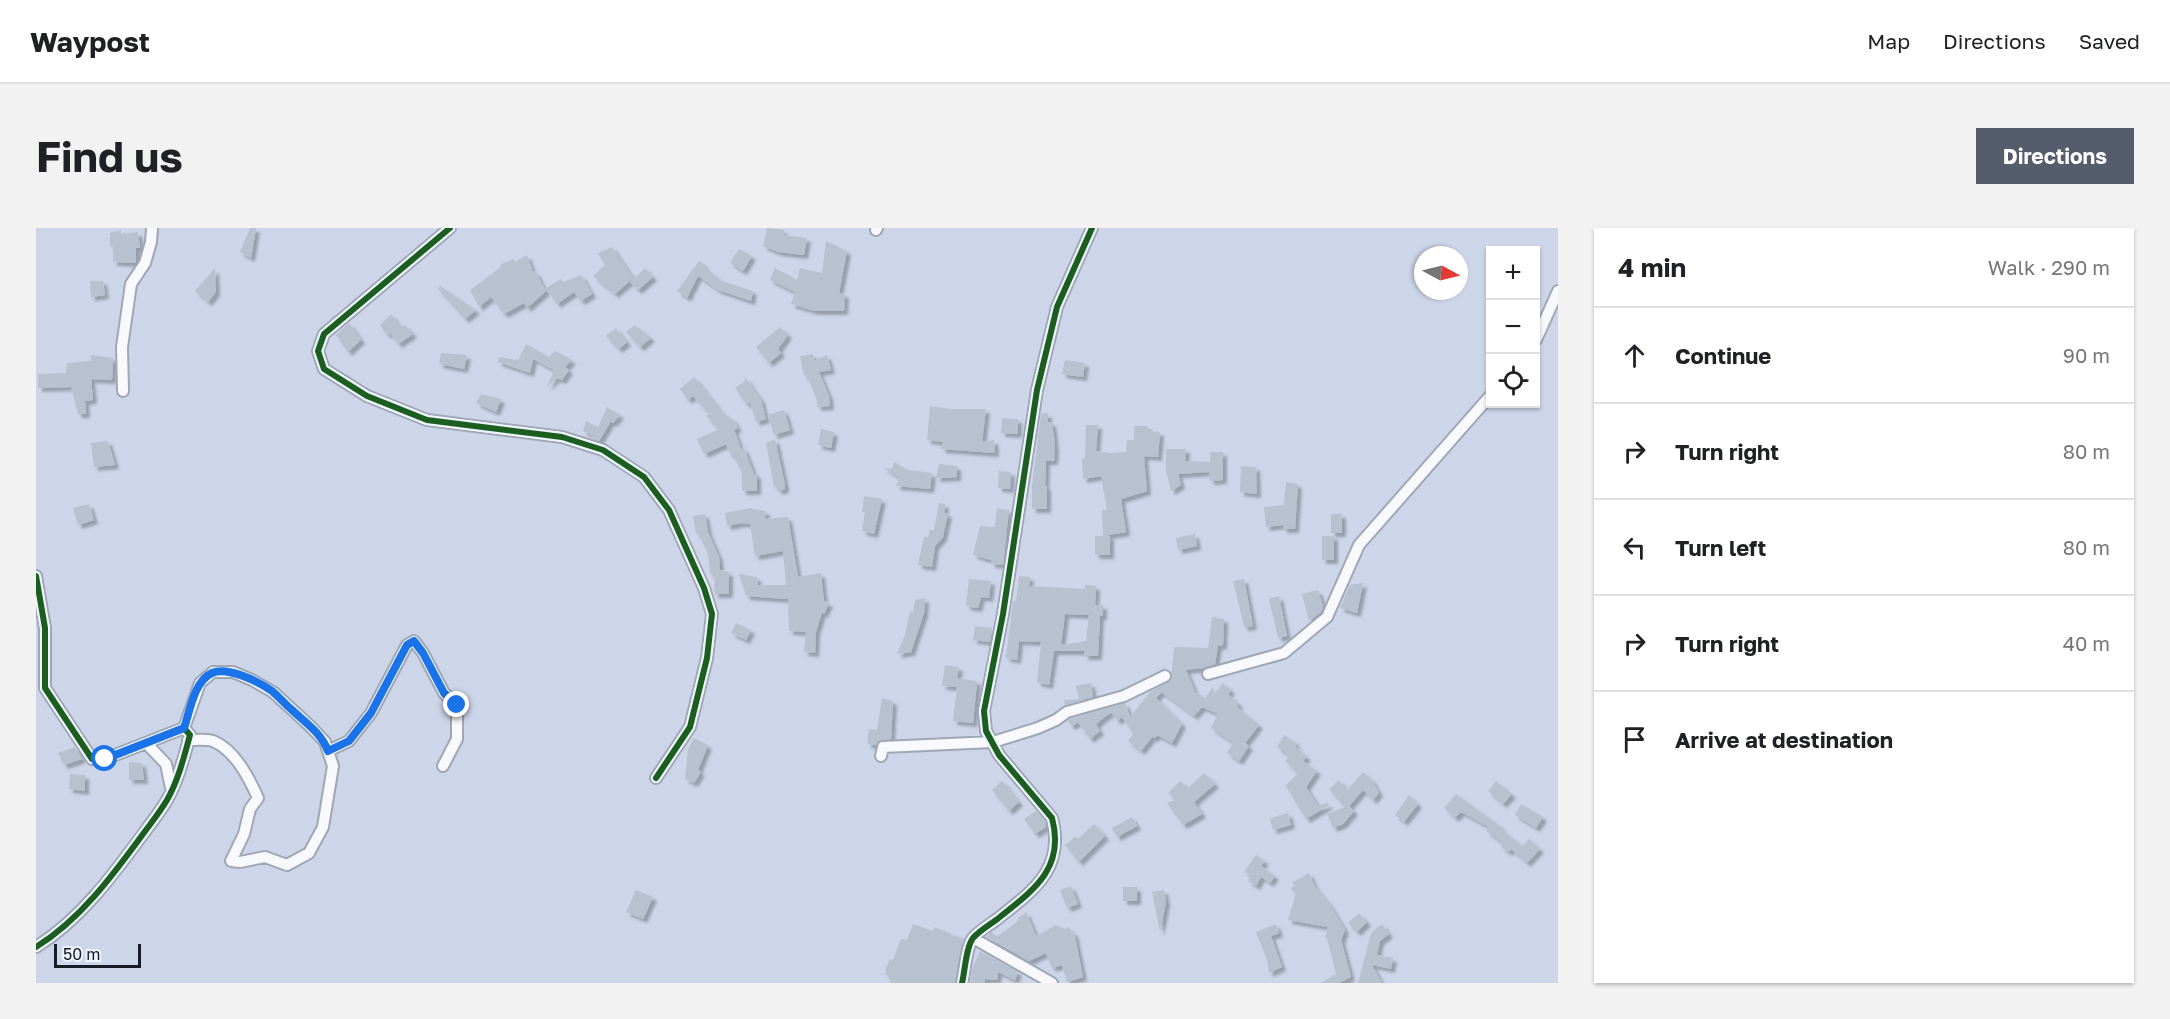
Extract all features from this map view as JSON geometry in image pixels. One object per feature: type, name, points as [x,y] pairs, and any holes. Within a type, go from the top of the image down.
[{"type":"street","points":[[123,391],[122,348],[131,284],[146,263],[152,228]]},
{"type":"street","points":[[450,228],[324,334],[318,351],[324,369],[367,396],[427,420],[562,437],[603,450],[644,477],[669,510],[704,588],[712,614],[707,658],[690,727],[656,778]]},
{"type":"street","points":[[962,983],[973,938],[1035,890],[1052,863],[1056,831],[1052,818],[999,755],[986,730],[984,711],[1003,614],[1037,390],[1057,307],[1092,228]]},
{"type":"street","points":[[1540,331],[1558,292]]},
{"type":"street","points":[[1208,675],[1284,653],[1328,617],[1359,544],[1486,402]]},
{"type":"street","points":[[36,576],[45,628],[45,688],[92,759],[105,759],[184,728],[200,682],[213,672],[233,672],[252,680],[273,692],[311,727],[325,742],[333,766],[323,827],[309,853],[287,865],[265,857],[240,862],[231,861],[244,834],[250,809],[258,798],[249,778],[231,754],[212,741],[188,740]]},
{"type":"street","points":[[328,751],[349,741],[371,713],[407,645],[414,641],[444,693],[457,705],[457,739],[443,766]]},
{"type":"street","points":[[881,756],[883,747],[993,742],[1038,728],[1067,712],[1124,696],[1165,676]]},
{"type":"street","points":[[36,947],[48,940],[81,909],[108,879],[167,800],[190,735],[184,728]]},
{"type":"street","points":[[146,743],[166,764],[171,789]]},
{"type":"street","points":[[973,938],[1052,983]]},
{"type":"building","points":[[250,228],[256,228],[251,258],[240,252]]},
{"type":"building","points":[[767,228],[784,230],[783,235],[807,238],[804,255],[778,252],[763,246]]},
{"type":"building","points":[[121,230],[121,234],[138,232],[140,248],[136,248],[136,263],[113,262],[110,233]]},
{"type":"building","points":[[826,241],[847,251],[839,293],[845,294],[844,311],[815,311],[791,304],[795,292],[770,280],[775,268],[797,280],[800,268],[822,273]]},
{"type":"building","points":[[612,247],[633,278],[615,294],[593,276],[605,265],[598,253]]},
{"type":"building","points":[[739,249],[752,256],[743,271],[730,263]]},
{"type":"building","points":[[527,255],[533,272],[535,271],[546,291],[527,308],[524,303],[504,314],[491,297],[479,307],[470,290],[501,267],[500,265],[513,259],[515,262]]},
{"type":"building","points":[[699,261],[722,281],[753,291],[751,301],[718,290],[698,276],[687,298],[677,291]]},
{"type":"building","points":[[215,268],[216,292],[208,302],[195,291]]},
{"type":"building","points":[[645,268],[653,277],[638,290],[630,282]]},
{"type":"building","points":[[581,275],[592,294],[581,301],[574,292],[557,304],[546,288],[561,279],[563,282]]},
{"type":"building","points":[[90,281],[103,281],[105,295],[91,297]]},
{"type":"building","points":[[440,286],[476,310],[465,319],[438,289]]},
{"type":"building","points":[[391,314],[401,328],[405,325],[413,334],[398,344],[380,325]]},
{"type":"building","points":[[349,323],[361,340],[348,352],[336,335]]},
{"type":"building","points":[[635,325],[651,338],[640,347],[626,332]]},
{"type":"building","points":[[780,327],[788,335],[778,349],[781,353],[769,363],[756,347]]},
{"type":"building","points":[[616,328],[627,342],[619,349],[606,336]]},
{"type":"building","points":[[526,344],[549,357],[555,351],[572,360],[565,367],[569,370],[562,380],[556,378],[547,387],[554,370],[533,359],[530,373],[498,362],[499,357],[518,360]]},
{"type":"building","points":[[441,353],[467,355],[464,369],[439,364]]},
{"type":"building","points":[[813,354],[814,361],[827,355],[831,370],[819,372],[829,396],[830,406],[817,407],[817,400],[807,375],[804,376],[800,356]]},
{"type":"building","points":[[91,355],[113,358],[112,380],[91,379],[93,400],[85,401],[86,414],[78,414],[71,387],[38,388],[38,374],[66,373],[67,363],[91,361]]},
{"type":"building","points":[[1065,360],[1085,363],[1083,377],[1062,374]]},
{"type":"building","points":[[694,377],[719,409],[730,419],[732,418],[738,428],[734,430],[742,451],[743,446],[754,474],[757,474],[757,491],[742,491],[742,467],[739,468],[726,444],[704,454],[697,439],[719,429],[706,416],[709,414],[693,396],[688,400],[680,389]]},
{"type":"building","points":[[745,377],[761,400],[766,419],[756,422],[750,402],[747,405],[735,388],[745,381]]},
{"type":"building","points":[[481,394],[501,399],[496,412],[476,403]]},
{"type":"building","points":[[930,406],[950,409],[986,409],[982,442],[994,440],[995,453],[941,449],[943,442],[927,440]]},
{"type":"building","points":[[607,407],[620,415],[613,423],[611,421],[599,441],[592,439],[593,436],[583,431],[586,421],[598,427]]},
{"type":"building","points":[[784,410],[790,430],[774,435],[768,415]]},
{"type":"building","points":[[1048,413],[1048,422],[1052,422],[1055,447],[1054,461],[1046,461],[1047,509],[1032,509],[1032,485],[1041,414]]},
{"type":"building","points":[[1002,418],[1018,419],[1018,434],[1001,433]]},
{"type":"building","points":[[1086,425],[1098,425],[1096,451],[1112,453],[1126,452],[1127,440],[1134,440],[1134,426],[1148,426],[1148,431],[1160,432],[1158,457],[1144,456],[1147,491],[1121,499],[1126,532],[1103,536],[1102,510],[1107,510],[1101,476],[1083,479],[1082,458],[1085,458]]},
{"type":"building","points":[[821,429],[834,432],[831,448],[818,445]]},
{"type":"building","points":[[775,439],[785,485],[785,489],[778,491],[777,487],[774,487],[766,443]]},
{"type":"building","points":[[108,441],[115,465],[94,467],[91,443]]},
{"type":"building","points":[[1166,449],[1186,449],[1185,461],[1210,462],[1210,452],[1223,452],[1223,480],[1210,481],[1209,472],[1178,474],[1181,485],[1171,491],[1166,471]]},
{"type":"building","points":[[894,462],[908,470],[932,473],[930,489],[896,486],[899,477],[883,468],[892,469]]},
{"type":"building","points":[[939,464],[957,466],[957,477],[936,478]]},
{"type":"building","points":[[1241,466],[1256,467],[1257,494],[1240,492]]},
{"type":"building","points":[[999,471],[1011,472],[1010,489],[998,488]]},
{"type":"building","points":[[1286,482],[1298,484],[1295,529],[1283,529],[1283,525],[1266,527],[1264,507],[1284,505]]},
{"type":"building","points":[[864,496],[882,499],[874,534],[862,531],[865,512],[862,512]]},
{"type":"building","points":[[939,503],[945,504],[944,513],[948,513],[943,537],[935,546],[932,567],[918,565],[924,537],[928,537],[930,530],[934,530]]},
{"type":"building","points":[[89,504],[94,520],[78,525],[73,508]]},
{"type":"building","points":[[750,508],[766,511],[765,519],[788,517],[798,577],[821,573],[824,601],[829,603],[824,614],[822,612],[816,632],[815,653],[804,652],[806,632],[789,631],[788,599],[746,596],[739,574],[757,577],[758,585],[786,585],[783,551],[755,556],[750,524],[727,526],[725,513]]},
{"type":"building","points":[[997,508],[1009,510],[1003,565],[991,564],[991,560],[973,555],[980,526],[995,527]]},
{"type":"building","points":[[705,514],[708,532],[719,557],[720,570],[729,572],[729,594],[714,594],[715,574],[710,574],[708,554],[699,534],[696,534],[693,516]]},
{"type":"building","points":[[1331,514],[1342,514],[1342,533],[1331,533]]},
{"type":"building","points":[[1195,534],[1197,546],[1178,550],[1176,538]]},
{"type":"building","points":[[1095,536],[1110,536],[1110,555],[1095,555]]},
{"type":"building","points":[[1322,536],[1334,536],[1334,560],[1322,560]]},
{"type":"building","points":[[1019,576],[1030,577],[1029,586],[1085,589],[1085,585],[1096,586],[1095,605],[1103,605],[1103,616],[1100,616],[1098,656],[1084,656],[1085,651],[1054,651],[1049,685],[1037,682],[1041,642],[1019,641],[1017,660],[1006,658],[1013,601],[1016,601]],"holes":[[[1065,614],[1089,615],[1086,641],[1061,645]]]},
{"type":"building","points":[[969,579],[991,581],[989,598],[981,597],[978,608],[966,606]]},
{"type":"building","points":[[1244,579],[1253,626],[1244,627],[1233,581]]},
{"type":"building","points":[[1363,583],[1357,613],[1340,608],[1350,585]]},
{"type":"building","points":[[1318,590],[1323,607],[1321,612],[1309,621],[1302,594]]},
{"type":"building","points":[[1279,596],[1287,636],[1278,638],[1269,599]]},
{"type":"building","points":[[925,598],[924,613],[911,652],[897,654],[905,635],[910,611],[913,612],[915,600]]},
{"type":"building","points":[[1212,617],[1224,619],[1223,645],[1218,646],[1215,664],[1186,670],[1195,692],[1205,698],[1213,687],[1214,694],[1223,683],[1231,690],[1228,694],[1239,704],[1237,707],[1259,725],[1245,743],[1249,746],[1239,761],[1227,753],[1233,743],[1211,728],[1218,714],[1202,707],[1194,716],[1161,692],[1156,698],[1182,724],[1172,743],[1157,735],[1155,738],[1152,737],[1141,751],[1128,741],[1133,734],[1122,717],[1117,721],[1111,712],[1096,724],[1100,731],[1090,739],[1078,722],[1071,726],[1068,721],[1070,719],[1125,703],[1130,717],[1150,692],[1171,680],[1174,647],[1208,648]]},
{"type":"building","points":[[736,623],[751,630],[746,640],[731,633]]},
{"type":"building","points":[[975,626],[992,628],[990,642],[973,640]]},
{"type":"building","points":[[945,665],[959,667],[957,678],[977,681],[973,723],[953,721],[957,687],[942,686]]},
{"type":"building","points":[[1091,683],[1093,697],[1065,705],[1064,700],[1079,699],[1076,686]]},
{"type":"building","points":[[882,698],[893,701],[891,739],[882,740],[876,745],[867,744],[869,729],[877,730]]},
{"type":"building","points":[[1284,735],[1296,743],[1295,746],[1307,757],[1303,761],[1317,771],[1306,787],[1318,806],[1328,803],[1329,805],[1306,819],[1285,786],[1298,773],[1285,761],[1290,756],[1277,747]]},
{"type":"building","points":[[694,738],[708,745],[698,770],[701,772],[694,783],[685,779],[688,749]]},
{"type":"building","points":[[75,747],[82,759],[64,765],[58,753]]},
{"type":"building","points":[[129,762],[142,763],[144,780],[129,780]]},
{"type":"building","points":[[1363,772],[1372,780],[1379,793],[1373,800],[1363,790],[1349,806],[1354,811],[1343,824],[1333,828],[1327,814],[1345,807],[1329,789],[1339,780],[1347,790]]},
{"type":"building","points":[[1204,773],[1215,784],[1194,802],[1202,814],[1183,825],[1167,803],[1175,800],[1168,793],[1180,781],[1188,788]]},
{"type":"building","points":[[70,774],[85,775],[85,791],[69,789]]},
{"type":"building","points":[[1002,781],[1019,802],[1009,811],[992,790]]},
{"type":"building","points":[[1496,781],[1512,794],[1503,804],[1488,791]]},
{"type":"building","points":[[1456,794],[1501,827],[1522,846],[1529,839],[1540,849],[1527,863],[1511,849],[1509,852],[1501,847],[1503,843],[1486,831],[1489,827],[1461,812],[1455,818],[1444,808]]},
{"type":"building","points":[[1409,795],[1418,804],[1404,822],[1395,815]]},
{"type":"building","points":[[1521,804],[1543,817],[1536,828],[1515,815]]},
{"type":"building","points":[[1036,811],[1045,821],[1046,827],[1035,834],[1024,819]]},
{"type":"building","points":[[1288,813],[1291,825],[1273,830],[1270,818]]},
{"type":"building","points":[[1132,817],[1137,826],[1117,837],[1112,828]]},
{"type":"building","points":[[1094,824],[1105,836],[1079,862],[1065,845],[1076,836],[1078,839]]},
{"type":"building","points":[[1256,855],[1265,861],[1261,866],[1275,876],[1270,883],[1261,877],[1256,886],[1248,881],[1251,875],[1244,872]]},
{"type":"building","points":[[1309,873],[1314,885],[1330,905],[1345,930],[1341,940],[1351,977],[1339,983],[1321,983],[1336,974],[1325,937],[1328,927],[1288,920],[1296,893],[1291,889],[1294,885],[1292,883]]},
{"type":"building","points":[[1071,886],[1078,904],[1067,908],[1060,890]]},
{"type":"building","points":[[1123,887],[1137,887],[1137,901],[1123,901]]},
{"type":"building","points":[[636,890],[653,897],[643,919],[626,912]]},
{"type":"building","points":[[1164,890],[1166,902],[1160,932],[1152,892]]},
{"type":"building","points":[[1026,912],[1036,936],[1056,925],[1065,929],[1069,927],[1072,933],[1074,932],[1083,977],[1067,982],[1062,965],[1052,968],[1046,953],[1029,961],[987,937],[991,932],[997,937]]},
{"type":"building","points":[[1359,913],[1367,922],[1357,932],[1348,923]]},
{"type":"building","points":[[913,924],[933,931],[934,927],[950,935],[964,938],[955,983],[890,983],[891,976],[885,975],[886,968],[890,959],[893,960],[901,939],[907,940]]},
{"type":"building","points":[[1276,924],[1279,933],[1271,936],[1282,967],[1269,973],[1267,960],[1256,932]]},
{"type":"building","points":[[1382,924],[1389,934],[1380,941],[1377,955],[1393,958],[1391,969],[1372,965],[1382,983],[1358,983],[1371,933]]},
{"type":"building","points":[[980,951],[1018,972],[1015,980],[998,972],[997,980],[985,979],[985,983],[970,983],[972,969]]},
{"type":"cycle path","points":[[450,228],[324,334],[318,351],[324,369],[367,396],[427,420],[562,437],[603,450],[644,477],[669,510],[704,588],[712,614],[707,658],[690,727],[656,778]]},
{"type":"cycle path","points":[[962,983],[967,953],[973,938],[1033,889],[1050,866],[1054,852],[1055,836],[1052,818],[999,755],[986,731],[984,711],[1003,614],[1037,390],[1057,307],[1092,228]]},
{"type":"cycle path","points":[[36,576],[45,628],[45,688],[92,759],[105,759],[184,728],[190,735],[174,785],[155,817],[95,896],[67,924],[36,947]]},
{"type":"route","points":[[105,759],[184,728],[200,682],[213,672],[233,672],[273,692],[325,742],[328,751],[349,741],[371,713],[407,645],[414,641],[434,671],[444,693],[457,705]]}]
